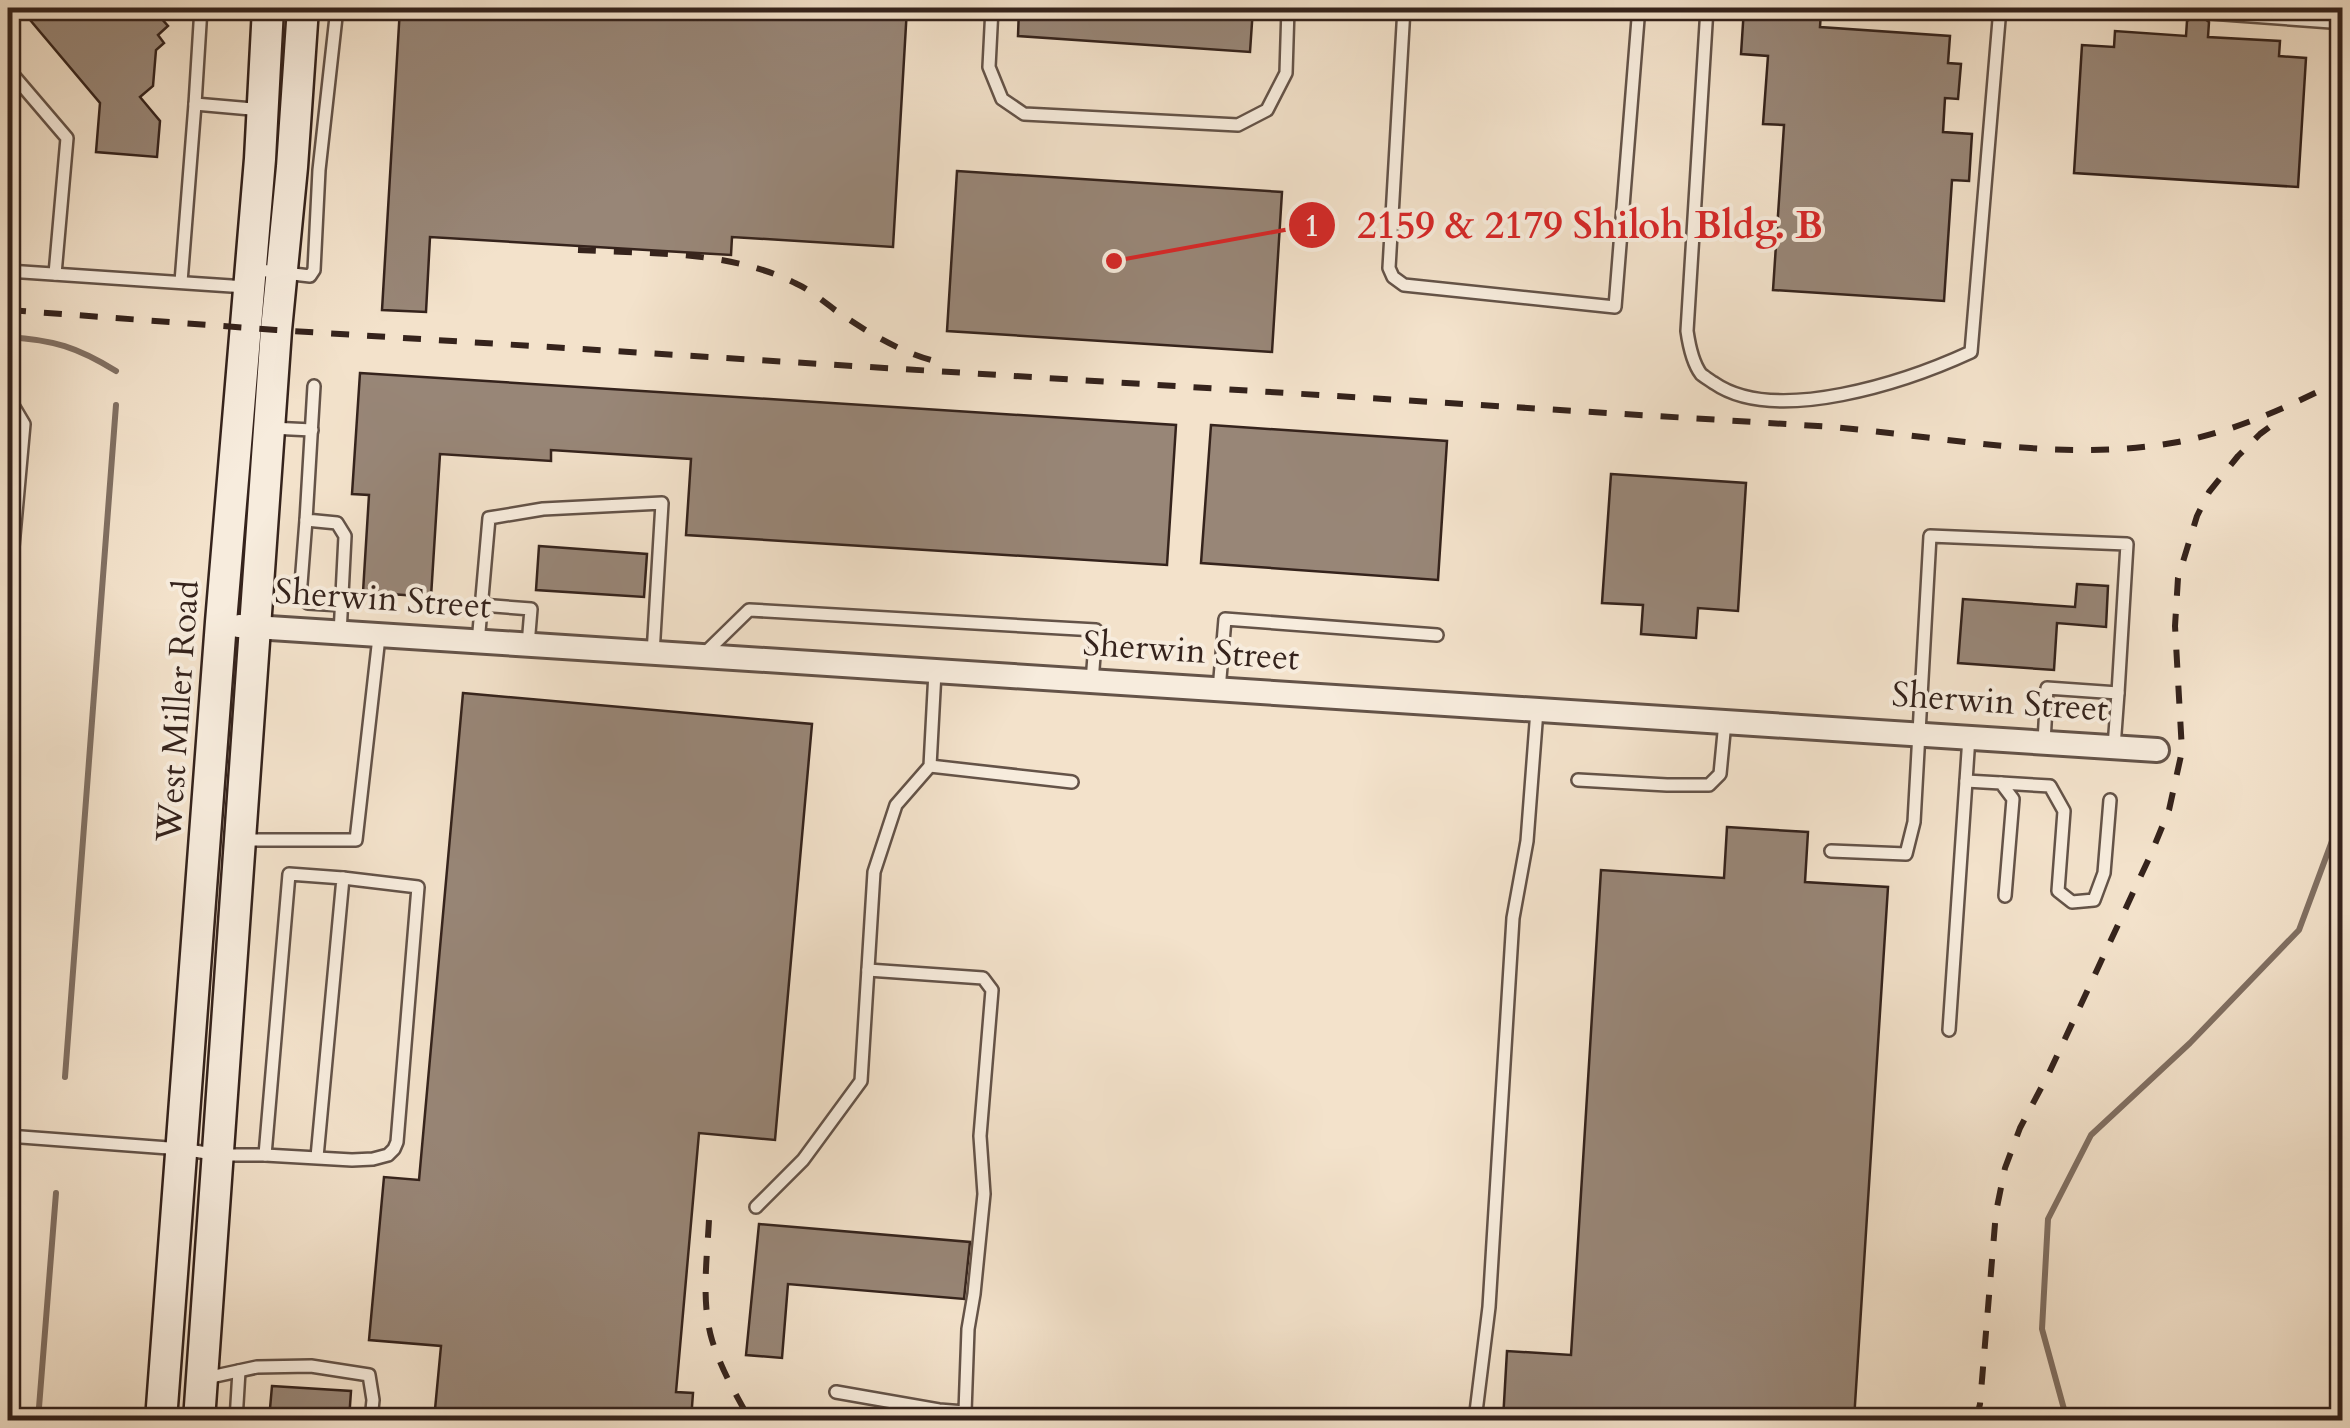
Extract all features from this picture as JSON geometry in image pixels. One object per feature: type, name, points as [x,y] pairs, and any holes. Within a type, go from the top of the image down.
[{"type":"main road","name":"West Miller Road","points":[[161,1420],[268,8]]},
{"type":"main road","points":[[281,281],[305,169],[296,111],[303,8]]},
{"type":"main road","name":"West Miller Road","points":[[199,1420],[281,281]]},
{"type":"street","name":"Sherwin Street","points":[[221,622],[256,629],[2157,750]]},
{"type":"lane","points":[[181,282],[201,8]]},
{"type":"lane","points":[[259,164],[305,169],[338,8]]},
{"type":"lane","points":[[992,8],[989,68],[1002,99],[1024,114],[1238,125],[1266,110],[1286,73],[1288,8]]},
{"type":"lane","points":[[1404,8],[1389,268],[1393,277],[1404,285],[1615,307],[1638,19],[1643,8]]},
{"type":"lane","points":[[1707,8],[1686,330],[1702,374],[1727,392],[1781,402],[1860,391],[1971,352],[2000,8]]},
{"type":"lane","points":[[2136,8],[2188,12]]},
{"type":"lane","points":[[2210,13],[2332,22],[2342,10]]},
{"type":"lane","points":[[8,69],[67,138],[55,274]]},
{"type":"lane","points":[[194,104],[296,111]]},
{"type":"lane","points":[[8,271],[181,282],[250,278],[281,281]]},
{"type":"lane","points":[[314,386],[300,597],[308,603],[341,604]]},
{"type":"lane","points":[[8,397],[24,424],[8,602]]},
{"type":"lane","points":[[270,428],[312,430]]},
{"type":"lane","points":[[478,643],[489,518],[544,509],[662,503],[653,654]]},
{"type":"lane","points":[[306,520],[336,524],[344,536],[340,634]]},
{"type":"lane","points":[[1831,851],[1906,854],[1914,822],[1930,536],[2127,544],[2114,747]]},
{"type":"lane","points":[[481,605],[530,609],[528,646]]},
{"type":"lane","points":[[700,657],[749,610],[1096,630],[1092,682]]},
{"type":"lane","points":[[1219,690],[1226,619],[1437,635]]},
{"type":"lane","points":[[242,840],[356,840],[379,637]]},
{"type":"lane","points":[[756,1207],[802,1160],[861,1081],[874,872],[896,805],[930,766],[935,672]]},
{"type":"lane","points":[[2044,742],[2047,688],[2118,693]]},
{"type":"lane","points":[[1475,1420],[1489,1307],[1513,918],[1527,842],[1537,710]]},
{"type":"lane","points":[[1578,780],[1709,785],[1720,774],[1724,722]]},
{"type":"lane","points":[[1949,1030],[1969,738]]},
{"type":"lane","points":[[930,766],[1072,782]]},
{"type":"lane","points":[[1966,781],[2050,786],[2064,810],[2058,891],[2072,902],[2094,900],[2104,873],[2110,800]]},
{"type":"lane","points":[[2001,783],[2013,799],[2005,896]]},
{"type":"lane","points":[[8,1136],[219,1155],[373,1160],[388,1155],[397,1142],[418,886],[289,874],[265,1154]]},
{"type":"lane","points":[[317,1157],[343,878]]},
{"type":"lane","points":[[836,1392],[965,1412],[968,1329],[984,1194],[980,1136],[992,990],[983,978],[868,970]]},
{"type":"lane","points":[[202,1379],[257,1367],[311,1366],[369,1375],[371,1420]]},
{"type":"lane","points":[[236,1420],[239,1371]]},
{"type":"building","points":[[20,8],[152,8],[168,26],[158,35],[164,43],[156,50],[153,86],[140,97],[160,121],[157,157],[96,152],[100,103]]},
{"type":"building","points":[[400,8],[907,8],[893,247],[732,237],[731,255],[430,237],[426,312],[382,310]]},
{"type":"building","points":[[1019,8],[1253,8],[1250,52],[1018,36]]},
{"type":"building","points":[[1744,8],[1821,11],[1820,27],[1950,36],[1948,63],[1961,64],[1958,99],[1945,98],[1943,132],[1972,134],[1969,181],[1952,180],[1944,301],[1773,290],[1784,125],[1763,124],[1768,56],[1741,54]]},
{"type":"building","points":[[2196,8],[2202,8],[2201,16],[2209,22],[2208,37],[2280,41],[2279,56],[2306,58],[2298,187],[2074,173],[2082,45],[2114,47],[2115,31],[2186,36],[2187,21],[2196,16]]},
{"type":"building","points":[[957,171],[1282,192],[1272,352],[947,331]]},
{"type":"building","points":[[360,373],[1176,425],[1167,565],[686,535],[691,459],[551,450],[551,461],[440,454],[431,597],[363,592],[369,495],[352,494]]},
{"type":"building","points":[[1211,425],[1447,441],[1438,580],[1201,563]]},
{"type":"building","points":[[1611,474],[1746,483],[1738,611],[1698,608],[1696,638],[1641,634],[1643,605],[1602,603]]},
{"type":"building","points":[[539,546],[647,554],[644,597],[536,590]]},
{"type":"building","points":[[2077,584],[2108,586],[2106,627],[2057,623],[2054,670],[1958,663],[1963,599],[2075,607]]},
{"type":"building","points":[[463,693],[812,724],[775,1140],[699,1133],[676,1392],[693,1393],[691,1420],[434,1420],[441,1346],[369,1340],[384,1177],[419,1180]]},
{"type":"building","points":[[1727,827],[1808,832],[1805,882],[1888,887],[1854,1420],[1503,1420],[1507,1351],[1571,1355],[1601,870],[1724,878]]},
{"type":"building","points":[[759,1224],[970,1242],[964,1299],[788,1284],[782,1358],[746,1355]]},
{"type":"building","points":[[272,1386],[351,1391],[349,1420],[269,1420]]},
{"type":"waterway","points":[[8,337],[65,346],[116,371]]},
{"type":"waterway","points":[[65,1077],[116,405]]},
{"type":"waterway","points":[[2067,1420],[2042,1329],[2048,1219],[2091,1135],[2190,1043],[2299,930],[2342,814]]},
{"type":"waterway","points":[[38,1420],[56,1193]]},
{"type":"railway","points":[[578,250],[718,259],[771,273],[807,289],[884,341],[938,362]]},
{"type":"railway","points":[[8,310],[1833,427],[2049,449],[2135,448],[2200,437],[2262,417],[2342,380]]},
{"type":"railway","points":[[1976,1420],[1996,1212],[2005,1168],[2020,1128],[2169,810],[2182,751],[2175,626],[2178,578],[2197,516],[2209,492],[2238,456],[2283,417]]},
{"type":"railway","points":[[709,1220],[709,1326],[729,1382],[750,1420]]},
{"type":"place","name":"2159 & 2179 Shiloh Bldg. B","points":[[1114,261]]}]
